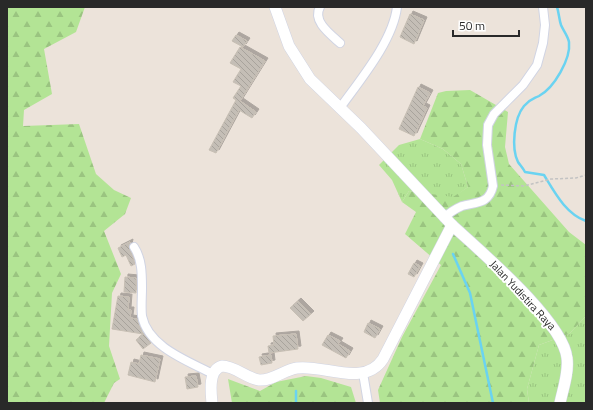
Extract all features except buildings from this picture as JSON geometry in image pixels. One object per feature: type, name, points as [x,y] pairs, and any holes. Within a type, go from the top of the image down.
[{"type":"street","name":"Jalan Yudistira Raya","points":[[275,7],[289,46],[310,79],[401,170],[448,222],[485,256],[544,315],[557,331],[568,359],[560,403]]},
{"type":"street","points":[[320,7],[317,12],[317,17],[326,31],[340,43]]},
{"type":"street","points":[[340,108],[379,54],[396,14],[397,7]]},
{"type":"street","points":[[212,403],[213,374],[219,367],[222,366],[258,380],[269,379],[286,371],[309,367],[363,373],[376,368],[383,359],[448,222],[451,211],[462,206],[480,203],[486,200],[492,192],[494,186],[487,145],[488,125],[494,114],[524,85],[537,66],[544,37],[545,25],[543,7]]},
{"type":"street","points":[[134,246],[138,253],[142,276],[142,316],[149,333],[171,352],[213,374]]},
{"type":"street","points":[[363,373],[368,403]]},
{"type":"path","points":[[494,186],[524,186],[541,183],[551,179],[576,178],[586,175]]},
{"type":"green space","points":[[7,7],[85,7],[76,32],[44,49],[52,94],[24,110],[23,126],[79,124],[96,174],[114,190],[131,198],[125,214],[104,231],[121,274],[112,293],[109,346],[120,379],[114,383],[104,403],[7,403]]},
{"type":"green space","points":[[470,90],[508,112],[505,147],[509,164],[569,232],[586,245],[586,316],[569,334],[539,345],[527,389],[529,403],[380,403],[378,390],[402,337],[441,265],[405,234],[416,212],[402,202],[409,191],[453,197],[468,187],[461,164],[443,149],[420,139],[438,93],[446,91]]},
{"type":"green space","points":[[420,139],[443,149],[461,164],[468,187],[453,198],[409,191],[402,202],[392,180],[379,165],[399,145]]},
{"type":"green space","points":[[586,316],[586,403],[529,403],[527,389],[539,345],[569,334]]},
{"type":"green space","points":[[306,376],[321,378],[351,387],[356,403],[232,403],[228,379],[260,391],[276,382]]},
{"type":"waterway","points":[[557,7],[561,25],[569,42],[567,56],[556,80],[545,92],[528,102],[521,111],[516,125],[514,141],[515,149],[518,162],[525,172],[544,175],[557,196],[567,208],[579,218],[586,221]]},
{"type":"waterway","points":[[453,254],[470,293],[493,403]]},
{"type":"waterway","points":[[296,391],[296,403]]}]
